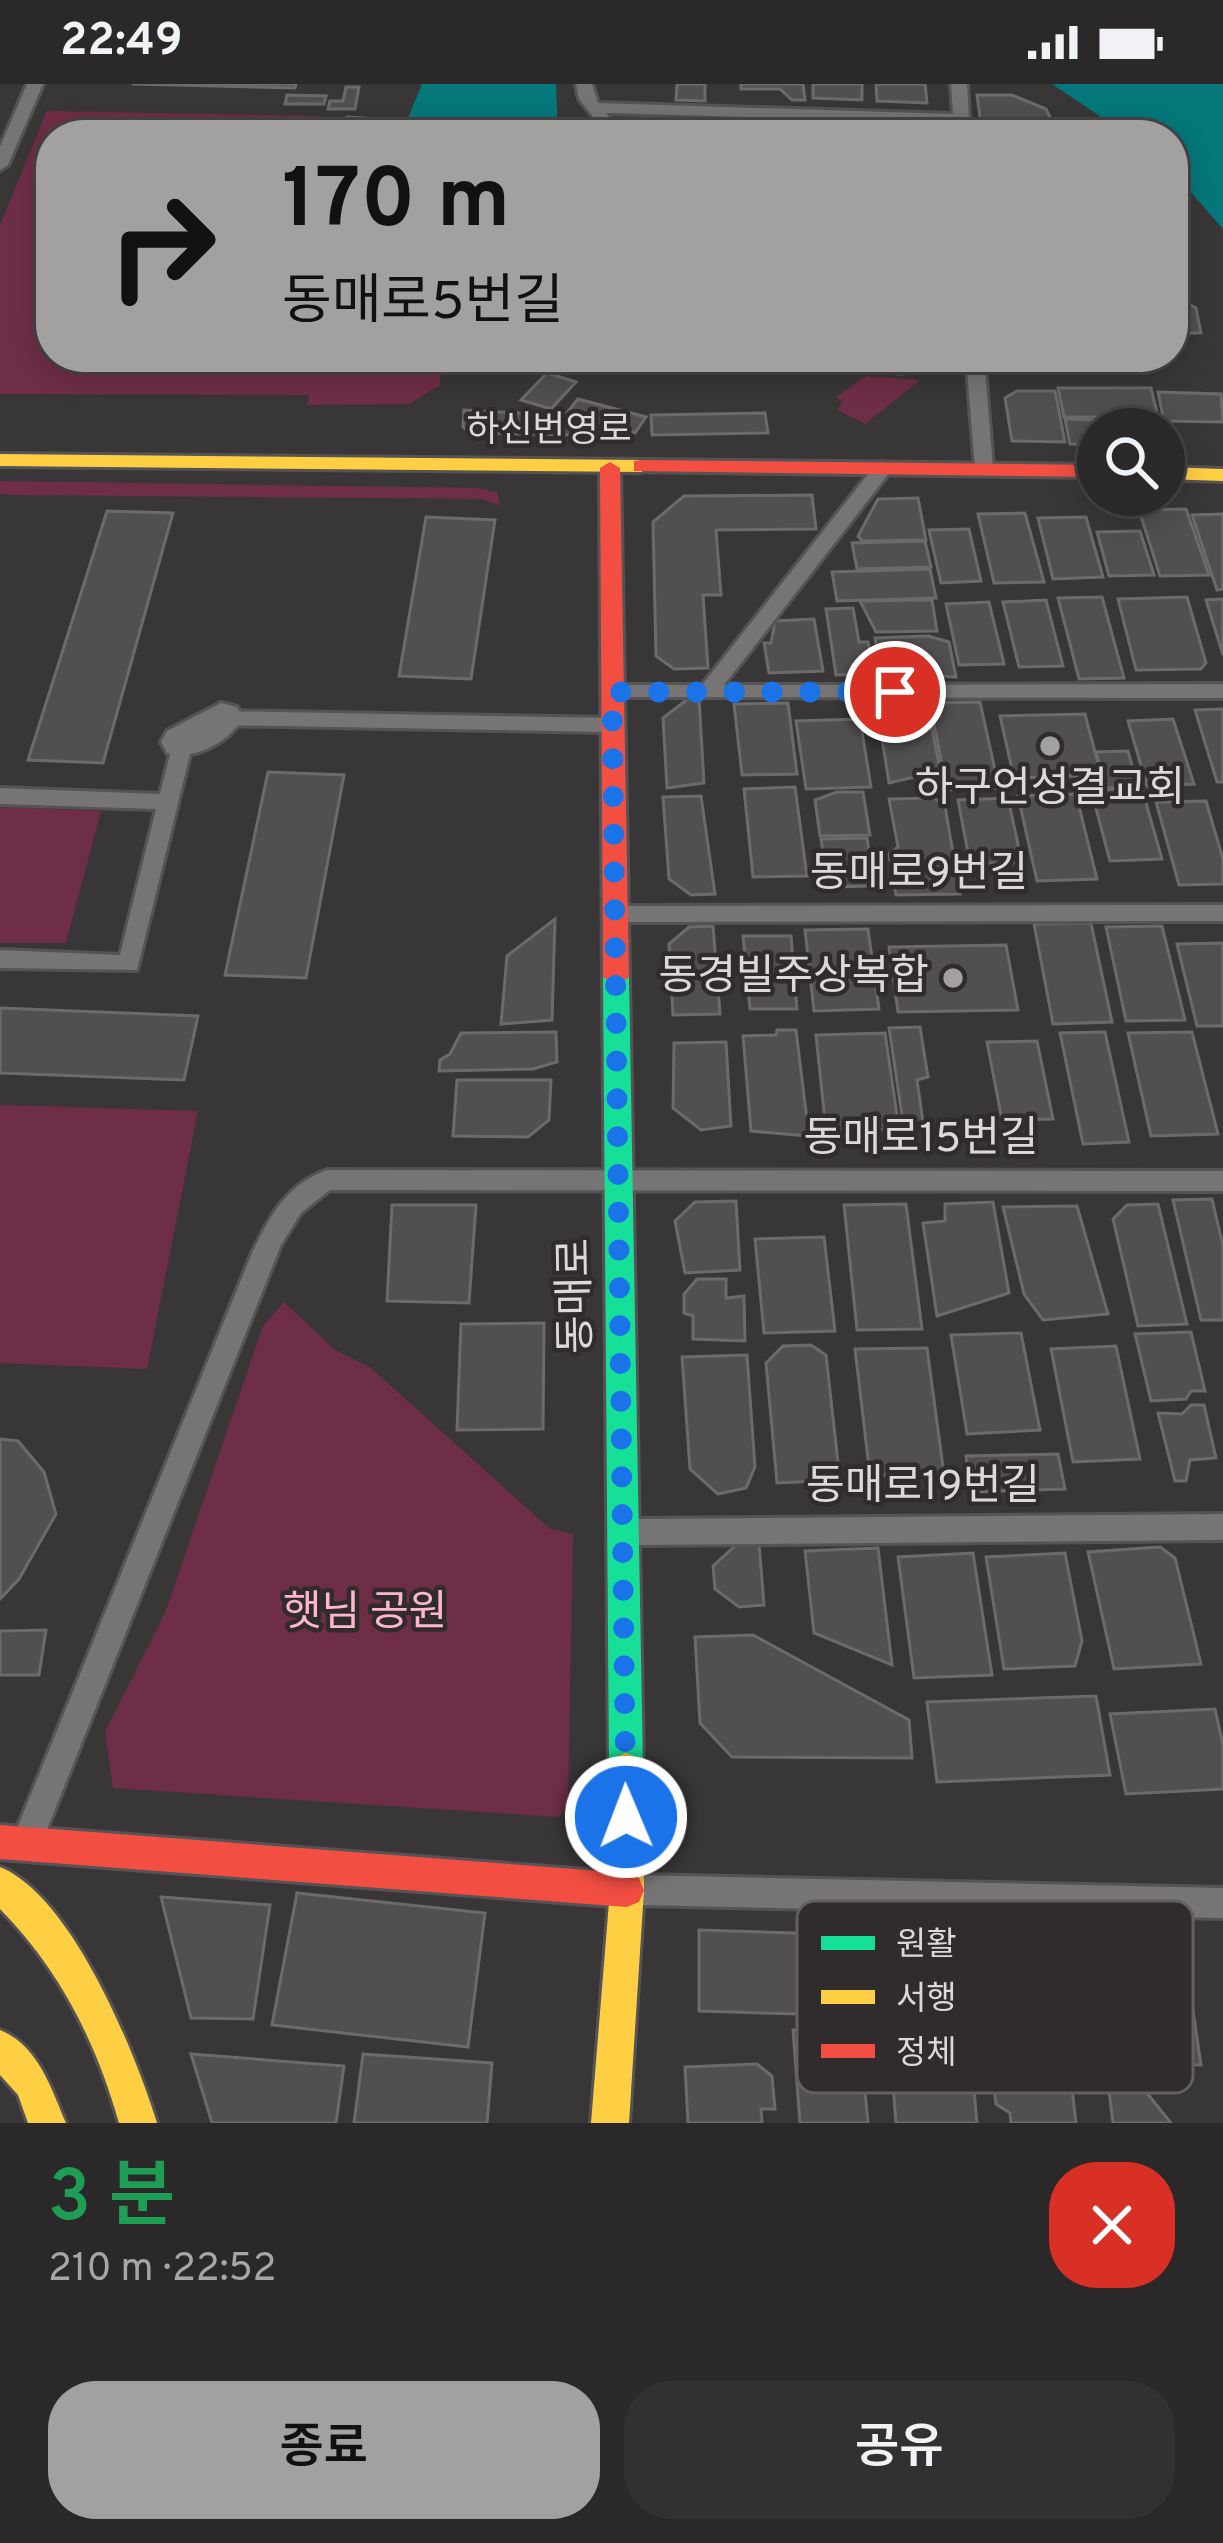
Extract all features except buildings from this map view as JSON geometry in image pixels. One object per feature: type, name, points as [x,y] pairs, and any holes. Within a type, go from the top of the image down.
[{"type":"street","name":"하신번영로","points":[[0,460],[1077,470]]},
{"type":"street","name":"동매로","points":[[610,468],[627,1890],[610,2123]]},
{"type":"street","points":[[1185,474],[1223,475]]},
{"type":"street","points":[[183,742],[221,718]]},
{"type":"street","points":[[13,1844],[627,1890]]},
{"type":"street","points":[[0,1884],[82,1979],[125,2067],[138,2123]]},
{"type":"street","points":[[0,2048],[31,2083],[47,2123]]},
{"type":"lane","points":[[0,165],[35,84]]},
{"type":"lane","points":[[584,84],[587,99],[605,120]]},
{"type":"lane","points":[[959,84],[962,120]]},
{"type":"lane","points":[[597,108],[828,120]]},
{"type":"lane","points":[[976,372],[984,468]]},
{"type":"lane","points":[[707,692],[883,468]]},
{"type":"lane","points":[[612,692],[1223,691]]},
{"type":"lane","points":[[221,718],[612,724]]},
{"type":"lane","points":[[0,959],[129,964],[183,742]]},
{"type":"lane","points":[[0,796],[169,802]]},
{"type":"lane","name":"동매로9번길","points":[[614,914],[1223,914]]},
{"type":"lane","name":"동매로15번길","points":[[13,1844],[258,1267],[294,1201],[327,1180],[1223,1180]]},
{"type":"lane","name":"동매로19번길","points":[[623,1532],[1223,1527]]},
{"type":"lane","points":[[627,1890],[1131,1901]]},
{"type":"lane","points":[[1193,1902],[1223,1903]]},
{"type":"green space","points":[[47,111],[318,116],[318,120],[43,120]]},
{"type":"green space","points":[[36,138],[36,372],[428,372],[432,376],[429,372],[441,372],[440,385],[409,404],[307,405],[309,395],[0,394],[0,225]]},
{"type":"green space","points":[[866,376],[920,380],[865,424],[838,410],[842,401],[836,397]]},
{"type":"green space","points":[[0,481],[477,488],[497,492],[500,506],[483,499],[11,495],[0,494]]},
{"type":"green space","points":[[0,807],[101,811],[66,943],[0,943]]},
{"type":"green space","points":[[0,1105],[198,1111],[147,1369],[0,1363]]},
{"type":"green space","name":"햇님 공원","points":[[284,1302],[335,1350],[371,1368],[550,1529],[573,1534],[568,1804],[559,1817],[113,1788],[105,1732],[165,1613],[263,1326]]},
{"type":"water","points":[[422,84],[556,84],[557,120],[407,120]]},
{"type":"water","points":[[1052,84],[1223,84],[1223,229],[1188,189],[1188,120],[1106,120]]},
{"type":"traffic: fast","points":[[616,977],[626,1770]]},
{"type":"traffic: slow","points":[[0,460],[641,466]]},
{"type":"traffic: slow","points":[[1185,474],[1223,475]]},
{"type":"traffic: slow","points":[[610,2123],[627,1890],[626,1770]]},
{"type":"traffic: slow","points":[[0,1884],[48,1936],[86,1993],[116,2055],[138,2123]]},
{"type":"traffic: slow","points":[[0,2048],[31,2083],[47,2123]]},
{"type":"traffic: jam","points":[[641,466],[1077,471]]},
{"type":"traffic: jam","points":[[610,468],[616,977]]},
{"type":"traffic: jam","points":[[0,1842],[627,1890]]},
{"type":"place","name":"하구언성결교회","points":[[1050,746]]},
{"type":"place","name":"동경빌주상복합","points":[[953,978]]},
{"type":"route","points":[[626,1817],[612,692],[895,692]]}]
